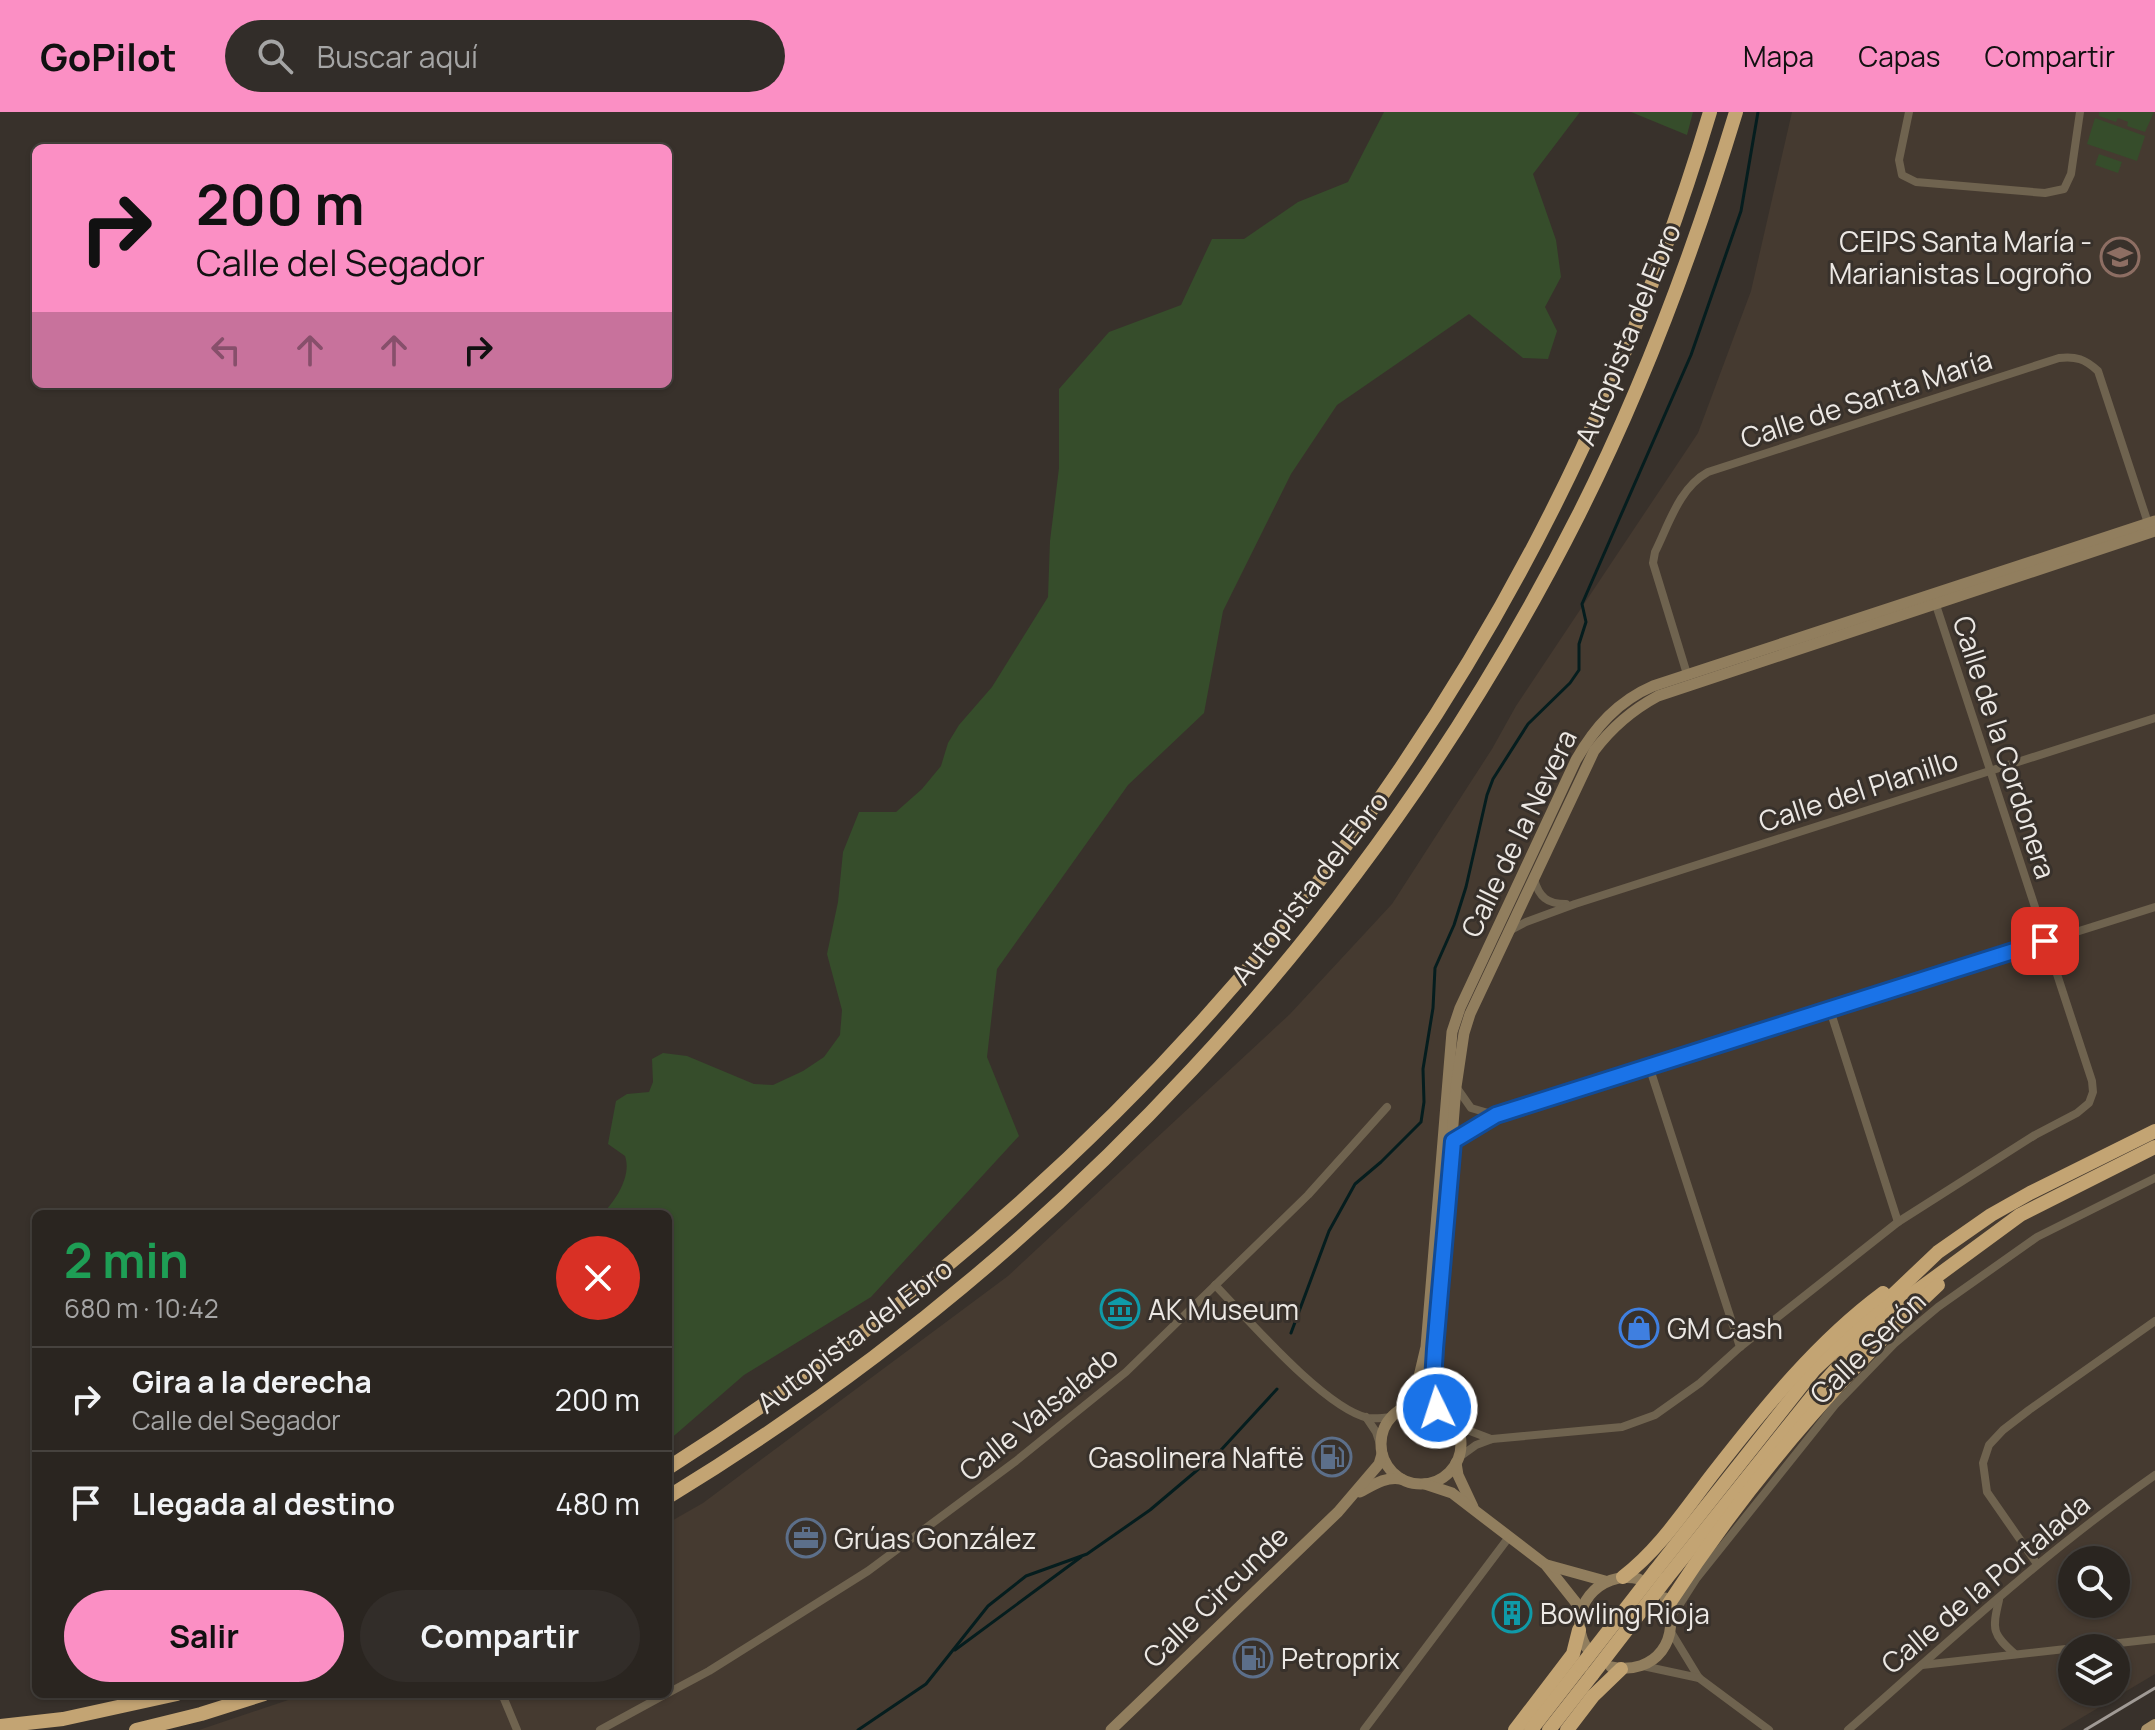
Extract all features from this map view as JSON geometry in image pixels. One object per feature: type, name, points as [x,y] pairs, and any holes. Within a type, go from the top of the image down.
[{"type":"highway","name":"Autopista del Ebro","points":[[672,1465],[852,1342],[1021,1203],[1086,1143],[1178,1049],[1256,961],[1320,881],[1445,701],[1497,614],[1552,511],[1596,419],[1642,310],[1710,112]]},
{"type":"highway","name":"Autopista del Ebro","points":[[672,1494],[785,1421],[867,1361],[958,1291],[1057,1205],[1151,1114],[1236,1023],[1351,882],[1474,701],[1580,512],[1668,313],[1736,112]]},
{"type":"highway","points":[[1623,1577],[1645,1561],[1735,1446],[1823,1342],[1938,1252],[1991,1215],[2155,1131]]},
{"type":"highway","points":[[1661,1575],[1864,1338],[1914,1293],[2020,1215],[2155,1147]]},
{"type":"highway","points":[[1668,1607],[1755,1485],[1844,1378],[1886,1334],[1993,1234]]},
{"type":"highway","points":[[1531,1730],[1586,1670],[1661,1575],[1814,1370],[1938,1252]]},
{"type":"highway","points":[[1515,1730],[1573,1654],[1579,1630]]},
{"type":"highway","points":[[1567,1730],[1616,1668]]},
{"type":"highway","points":[[1549,1730],[1586,1670]]},
{"type":"highway","points":[[0,1726],[63,1719],[159,1698]]},
{"type":"highway","points":[[136,1730],[251,1698]]},
{"type":"main road","name":"Calle de la Nevera","points":[[1437,1408],[1433,1381],[1435,1349],[1456,1087],[1464,1033],[1470,1014],[1594,751],[1607,733],[1639,706],[1658,696],[1936,605],[2153,525]]},
{"type":"main road","name":"Calle de la Nevera","points":[[1412,1406],[1426,1347],[1452,1032],[1460,1008],[1587,742],[1608,716],[1653,686],[1687,674],[2153,525]]},
{"type":"main road","points":[[1476,1511],[1458,1475],[1461,1439],[1451,1419],[1437,1408],[1425,1405],[1412,1406],[1392,1417],[1386,1426],[1382,1450],[1392,1473],[1401,1479],[1452,1493],[1546,1565],[1581,1609]]},
{"type":"main road","name":"Calle Circunde","points":[[1111,1730],[1352,1497],[1379,1464],[1382,1450]]},
{"type":"main road","points":[[1424,1484],[1445,1476],[1457,1460]]},
{"type":"main road","name":"Calle Circunde","points":[[1352,1497],[1380,1481],[1401,1479]]},
{"type":"main road","points":[[1546,1565],[1605,1581],[1623,1577],[1639,1579]]},
{"type":"main road","points":[[1586,1647],[1579,1630],[1581,1609],[1587,1598],[1605,1581]]},
{"type":"main road","points":[[1616,1668],[1643,1666],[1656,1658],[1671,1632],[1668,1607]]},
{"type":"main road","points":[[2147,1730],[2155,1725]]},
{"type":"street","points":[[1909,112],[1899,160],[1902,175],[1916,182],[2049,193],[2064,189],[2071,174],[2080,112]]},
{"type":"street","name":"Calle de Santa María","points":[[1687,674],[1653,563],[1655,552],[1683,495],[1696,479],[1708,472],[2059,358],[2082,359],[2098,371],[2153,525]]},
{"type":"street","name":"Calle de la Cordonera","points":[[1457,1460],[1476,1445],[1492,1439],[1599,1431],[1639,1422],[1671,1404],[1898,1222],[2089,1103],[2093,1092],[2092,1081],[1936,605]]},
{"type":"street","name":"Calle del Planillo","points":[[1509,932],[1526,922],[1575,904],[2155,718]]},
{"type":"street","points":[[1534,878],[1540,895],[1548,902],[1575,904]]},
{"type":"street","points":[[1453,1141],[1496,1115],[2155,907]]},
{"type":"street","points":[[1830,1010],[1898,1222]]},
{"type":"street","points":[[1649,1066],[1740,1347]]},
{"type":"street","points":[[1456,1087],[1471,1108],[1496,1115]]},
{"type":"street","name":"Calle Valsalado","points":[[672,1691],[868,1571],[1014,1463],[1126,1372],[1308,1195],[1387,1107]]},
{"type":"street","name":"Calle Serón","points":[[1668,1607],[1696,1579],[1835,1405],[1894,1344],[1938,1307],[2037,1237],[2155,1178]]},
{"type":"street","points":[[1215,1285],[1330,1398],[1366,1417],[1392,1417]]},
{"type":"street","points":[[2037,1564],[1987,1492],[1983,1463],[1989,1445],[2029,1410],[2155,1321]]},
{"type":"street","points":[[1366,1417],[1376,1432],[1382,1450]]},
{"type":"street","name":"Calle de la Cordonera","points":[[1451,1419],[1470,1431],[1492,1439]]},
{"type":"street","name":"Calle de la Portalada","points":[[1850,1728],[2037,1564],[2094,1518],[2155,1475]]},
{"type":"street","points":[[1364,1730],[1509,1537]]},
{"type":"street","points":[[1999,1599],[1994,1631],[2015,1654]]},
{"type":"street","points":[[1671,1632],[1699,1678],[1769,1730]]},
{"type":"street","points":[[1922,1665],[2155,1639]]},
{"type":"street","points":[[1643,1666],[1699,1678]]},
{"type":"street","points":[[504,1698],[517,1730]]},
{"type":"street","name":"Calle Valsalado","points":[[600,1730],[660,1698]]},
{"type":"street","points":[[1842,1730],[1850,1728]]},
{"type":"shaded area","points":[[1792,112],[2155,112],[2155,1674],[2130,1689],[2130,1634],[2058,1634],[2058,1706],[2101,1706],[2061,1730],[199,1730],[294,1698],[672,1698],[672,1521],[703,1503],[1008,1276],[1290,1014],[1392,904],[1492,749],[1516,706],[1698,433],[1751,291]]},
{"type":"green space","points":[[1384,112],[1580,112],[1533,174],[1556,240],[1561,277],[1545,307],[1557,331],[1548,359],[1523,358],[1469,314],[1337,405],[1291,474],[1223,611],[1204,713],[1128,785],[997,969],[987,1057],[1019,1136],[871,1297],[744,1375],[672,1438],[672,1210],[605,1210],[617,1195],[627,1163],[625,1156],[608,1144],[616,1101],[627,1094],[649,1092],[653,1082],[652,1059],[663,1053],[687,1056],[754,1084],[773,1085],[824,1057],[840,1035],[842,1010],[827,954],[838,902],[843,852],[859,812],[896,812],[922,789],[941,766],[948,743],[959,725],[992,687],[1048,597],[1050,541],[1059,468],[1059,389],[1109,332],[1181,305],[1212,239],[1244,239],[1298,202],[1348,182]]},
{"type":"green space","points":[[1631,112],[1693,112],[1687,135]]},
{"type":"green space","points":[[2099,112],[2154,112],[2145,132],[2127,126],[2128,122],[2118,118],[2116,122],[2099,116]]},
{"type":"green space","points":[[2095,118],[2145,136],[2137,161],[2087,144]]},
{"type":"green space","points":[[2099,154],[2122,162],[2118,173],[2095,165]]},
{"type":"waterway","points":[[1291,1333],[1329,1231],[1355,1184],[1421,1122],[1423,1069],[1433,1008],[1435,968],[1466,887],[1487,795],[1493,779],[1528,724],[1579,670],[1579,644],[1586,622],[1582,604],[1691,355],[1741,211],[1758,112]]},
{"type":"waterway","points":[[858,1730],[926,1684],[988,1606],[1026,1576],[1087,1554],[1150,1510],[1221,1450],[1277,1389]]},
{"type":"waterway","points":[[955,1650],[1081,1557]]},
{"type":"railway","points":[[2085,1730],[2155,1688]]},
{"type":"place","name":"CEIPS Santa María - Marianistas Logroño","points":[[2120,257]]},
{"type":"place","name":"AK Museum","points":[[1120,1309]]},
{"type":"place","name":"GM Cash","points":[[1639,1328]]},
{"type":"place","name":"Gasolinera Naftë","points":[[1332,1457]]},
{"type":"place","name":"Grúas González","points":[[806,1538]]},
{"type":"place","name":"Bowling Rioja","points":[[1512,1613]]},
{"type":"place","name":"Petroprix","points":[[1253,1658]]},
{"type":"route","points":[[1437,1408],[1433,1381],[1453,1141],[1496,1115],[2045,941]]}]
